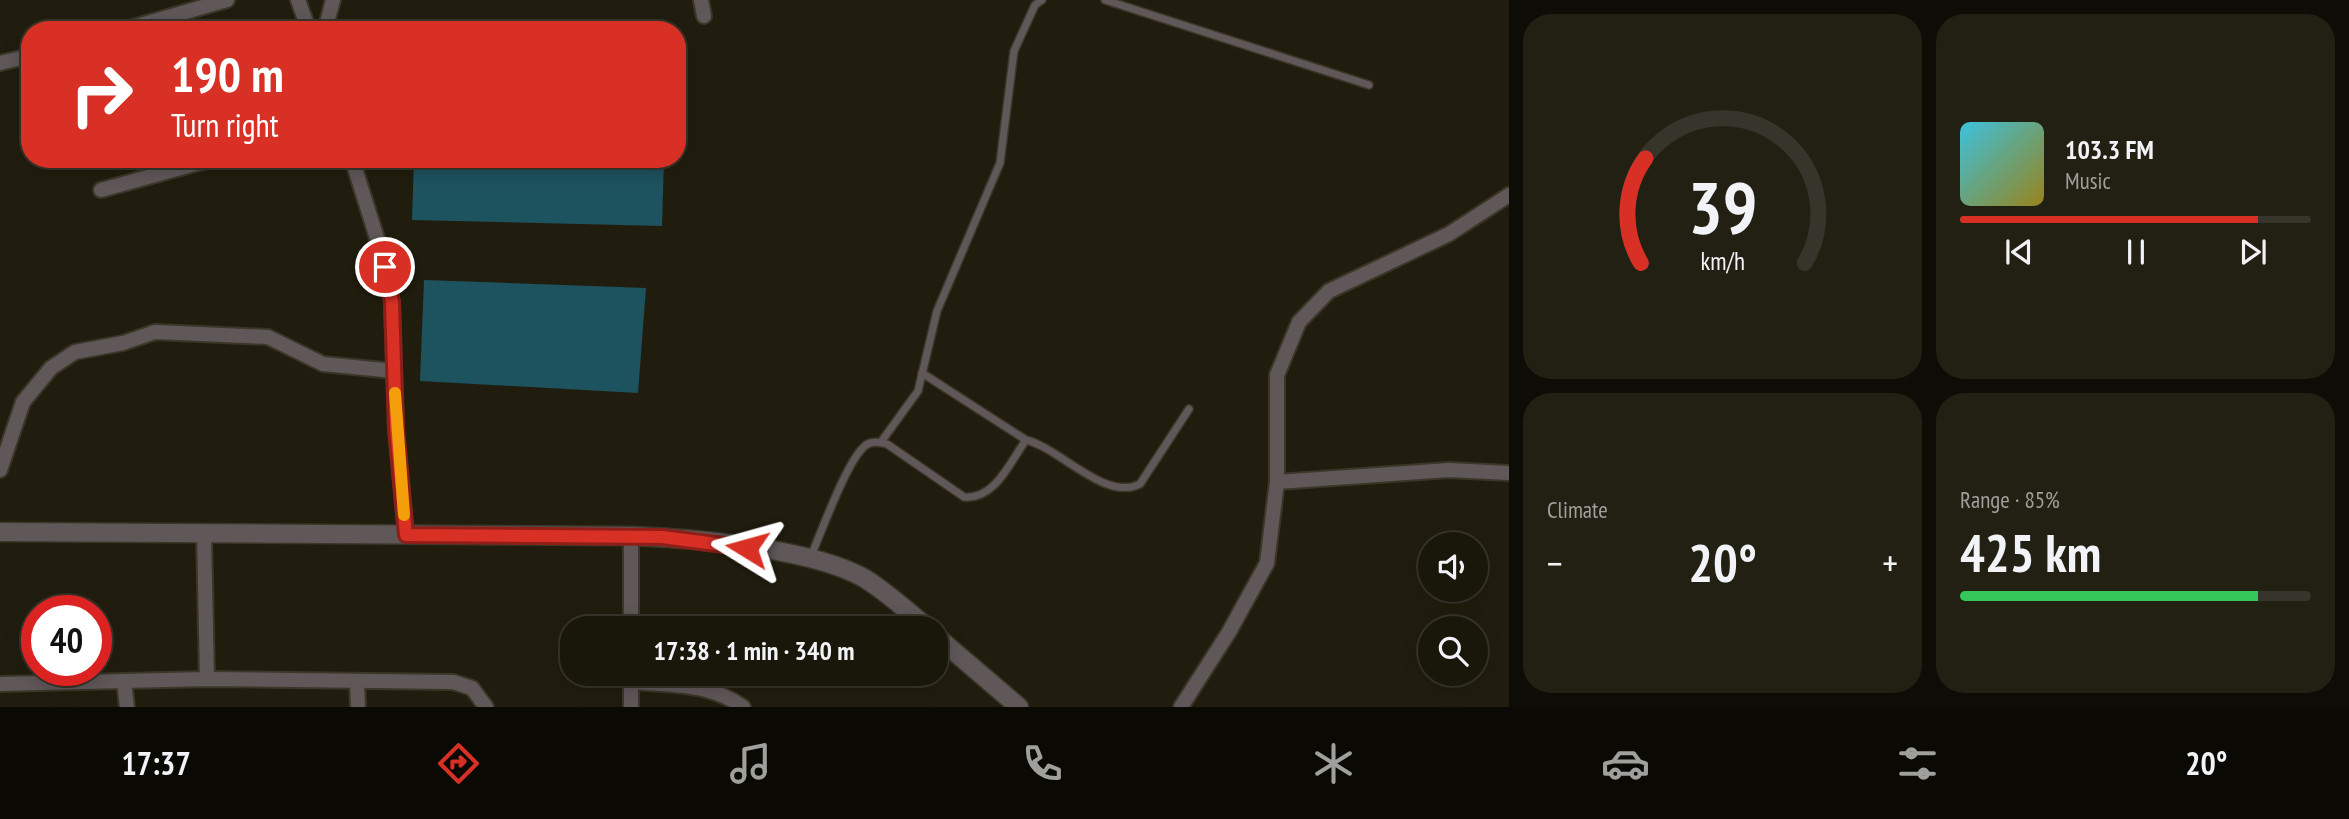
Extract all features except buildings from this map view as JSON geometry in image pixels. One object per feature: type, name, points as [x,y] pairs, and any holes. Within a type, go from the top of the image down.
[{"type":"street","points":[[154,21],[227,0]]},
{"type":"street","points":[[298,0],[306,21]]},
{"type":"street","points":[[326,21],[332,0]]},
{"type":"street","points":[[701,0],[704,16]]},
{"type":"street","points":[[0,63],[21,58]]},
{"type":"street","points":[[101,190],[180,168]]},
{"type":"street","points":[[355,168],[389,281],[406,535]]},
{"type":"street","points":[[1181,707],[1229,632],[1268,563],[1277,482],[1277,375],[1290,338],[1307,311],[1329,291],[1449,234],[1509,195]]},
{"type":"street","points":[[0,470],[23,402],[51,368],[75,352],[123,343],[155,331],[268,337],[323,365],[394,371]]},
{"type":"street","points":[[1277,482],[1438,471],[1509,473]]},
{"type":"street","points":[[0,532],[631,536],[706,542],[839,566],[864,579],[912,616]]},
{"type":"street","points":[[204,534],[207,679]]},
{"type":"street","points":[[631,536],[631,616]]},
{"type":"street","points":[[948,646],[1019,707]]},
{"type":"street","points":[[0,684],[207,679],[453,682],[472,688],[486,707]]},
{"type":"street","points":[[124,681],[127,707]]},
{"type":"street","points":[[357,682],[358,707]]},
{"type":"street","points":[[631,686],[631,707]]},
{"type":"street","points":[[683,686],[723,694],[743,707]]},
{"type":"lane","points":[[809,559],[850,466],[865,446],[881,442],[913,400],[937,311],[1000,163],[1014,51],[1035,5],[1042,0]]},
{"type":"lane","points":[[1105,0],[1369,85]]},
{"type":"lane","points":[[922,373],[1026,440],[1044,445],[1100,481],[1127,488],[1140,484],[1188,409]]},
{"type":"lane","points":[[881,442],[964,497],[973,498],[987,493],[995,485],[1026,440]]},
{"type":"water","points":[[414,168],[664,168],[662,226],[412,220]]},
{"type":"water","points":[[424,280],[646,288],[638,393],[420,381]]},
{"type":"slow traffic","points":[[395,393],[404,515]]},
{"type":"route","points":[[385,267],[394,322],[396,429],[406,535],[662,537],[747,548]]}]
